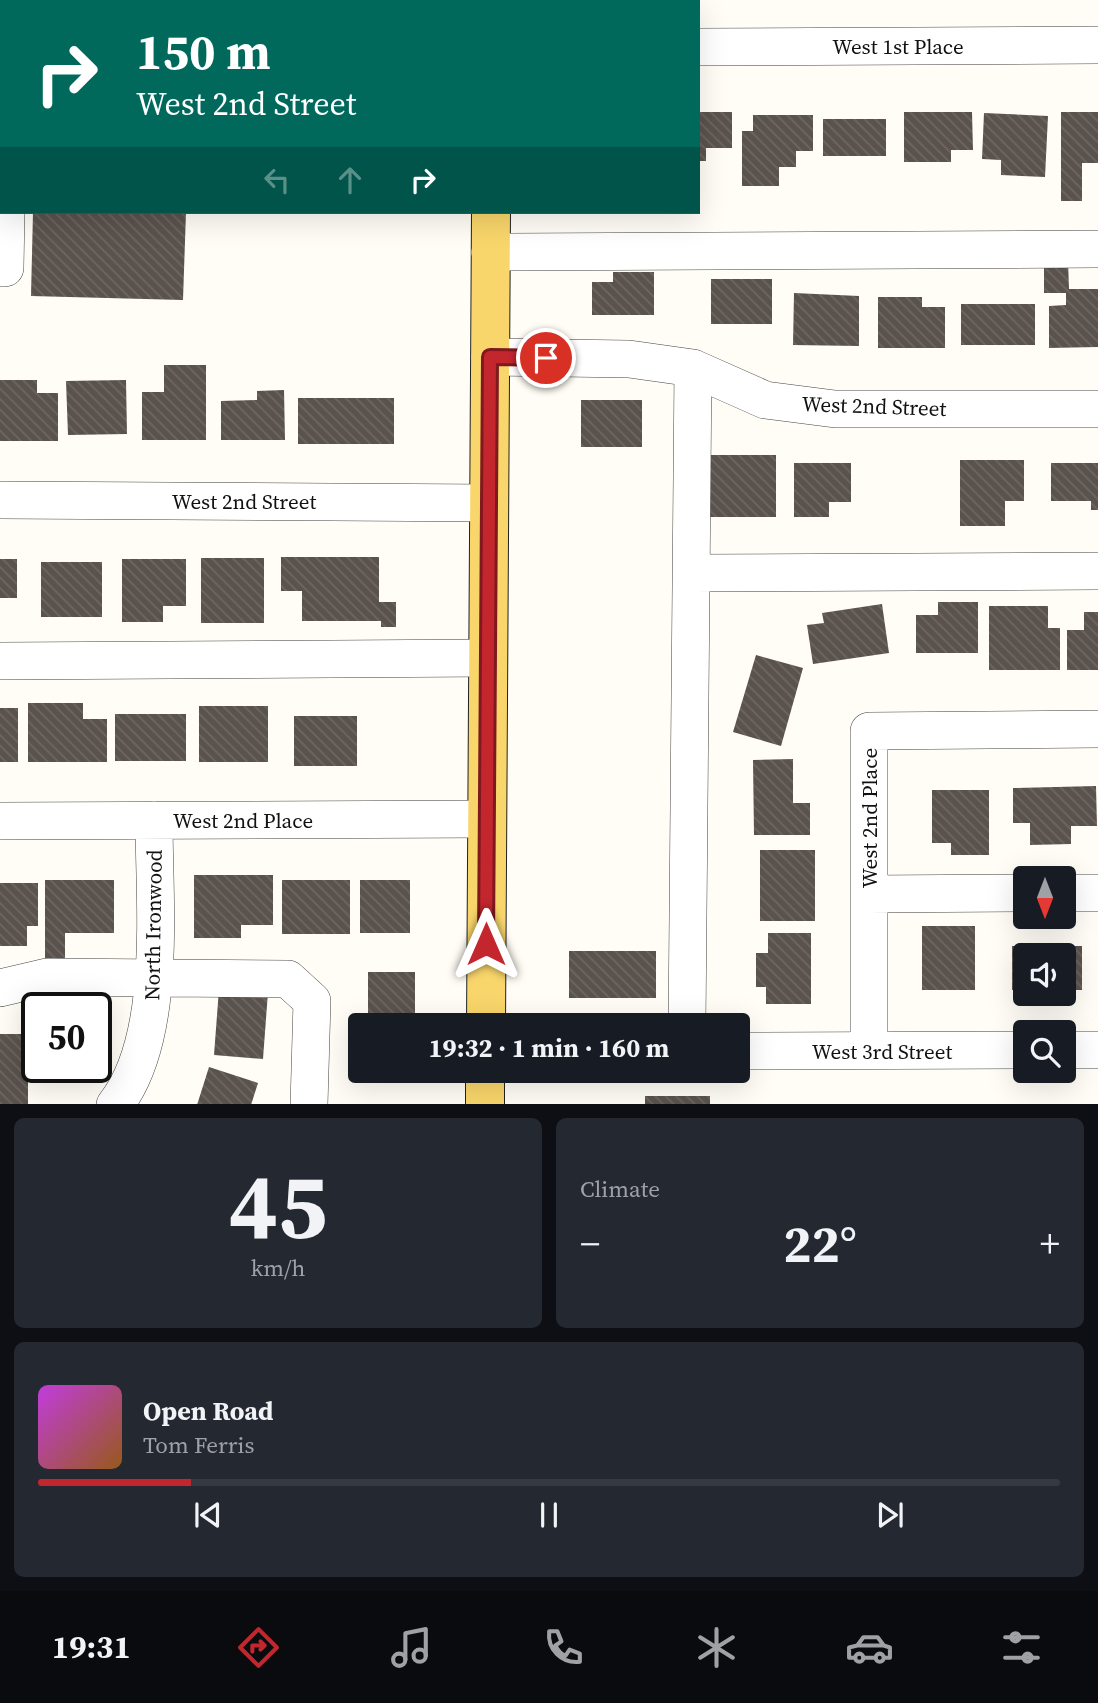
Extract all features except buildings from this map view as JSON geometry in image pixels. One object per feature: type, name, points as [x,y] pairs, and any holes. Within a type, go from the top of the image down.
[{"type":"main road","points":[[486,1013],[491,214]]},
{"type":"main road","points":[[485,1083],[485,1104]]},
{"type":"street","name":"West 1st Place","points":[[700,47],[1098,45]]},
{"type":"street","points":[[0,268],[5,268],[6,214]]},
{"type":"street","points":[[490,252],[1098,249]]},
{"type":"street","name":"West 2nd Street","points":[[490,357],[629,359],[693,368],[765,400],[835,409],[1098,408]]},
{"type":"street","points":[[687,1013],[693,368]]},
{"type":"street","name":"West 2nd Street","points":[[0,500],[489,503]]},
{"type":"street","points":[[691,573],[1098,571]]},
{"type":"street","points":[[0,661],[488,658]]},
{"type":"street","name":"West 2nd Place","points":[[869,1051],[869,730],[1098,729]]},
{"type":"street","name":"West 2nd Place","points":[[0,821],[487,818]]},
{"type":"street","name":"North Ironwood","points":[[115,1104],[126,1091],[151,1018],[154,977],[154,820]]},
{"type":"street","points":[[1076,893],[1098,892]]},
{"type":"street","points":[[869,894],[1013,893]]},
{"type":"street","points":[[0,988],[47,977],[288,979],[312,1001],[309,1104]]},
{"type":"street","name":"West 3rd Street","points":[[750,1051],[1013,1050]]},
{"type":"street","points":[[1076,1050],[1098,1050]]},
{"type":"route","points":[[486,944],[490,357],[546,358]]}]
